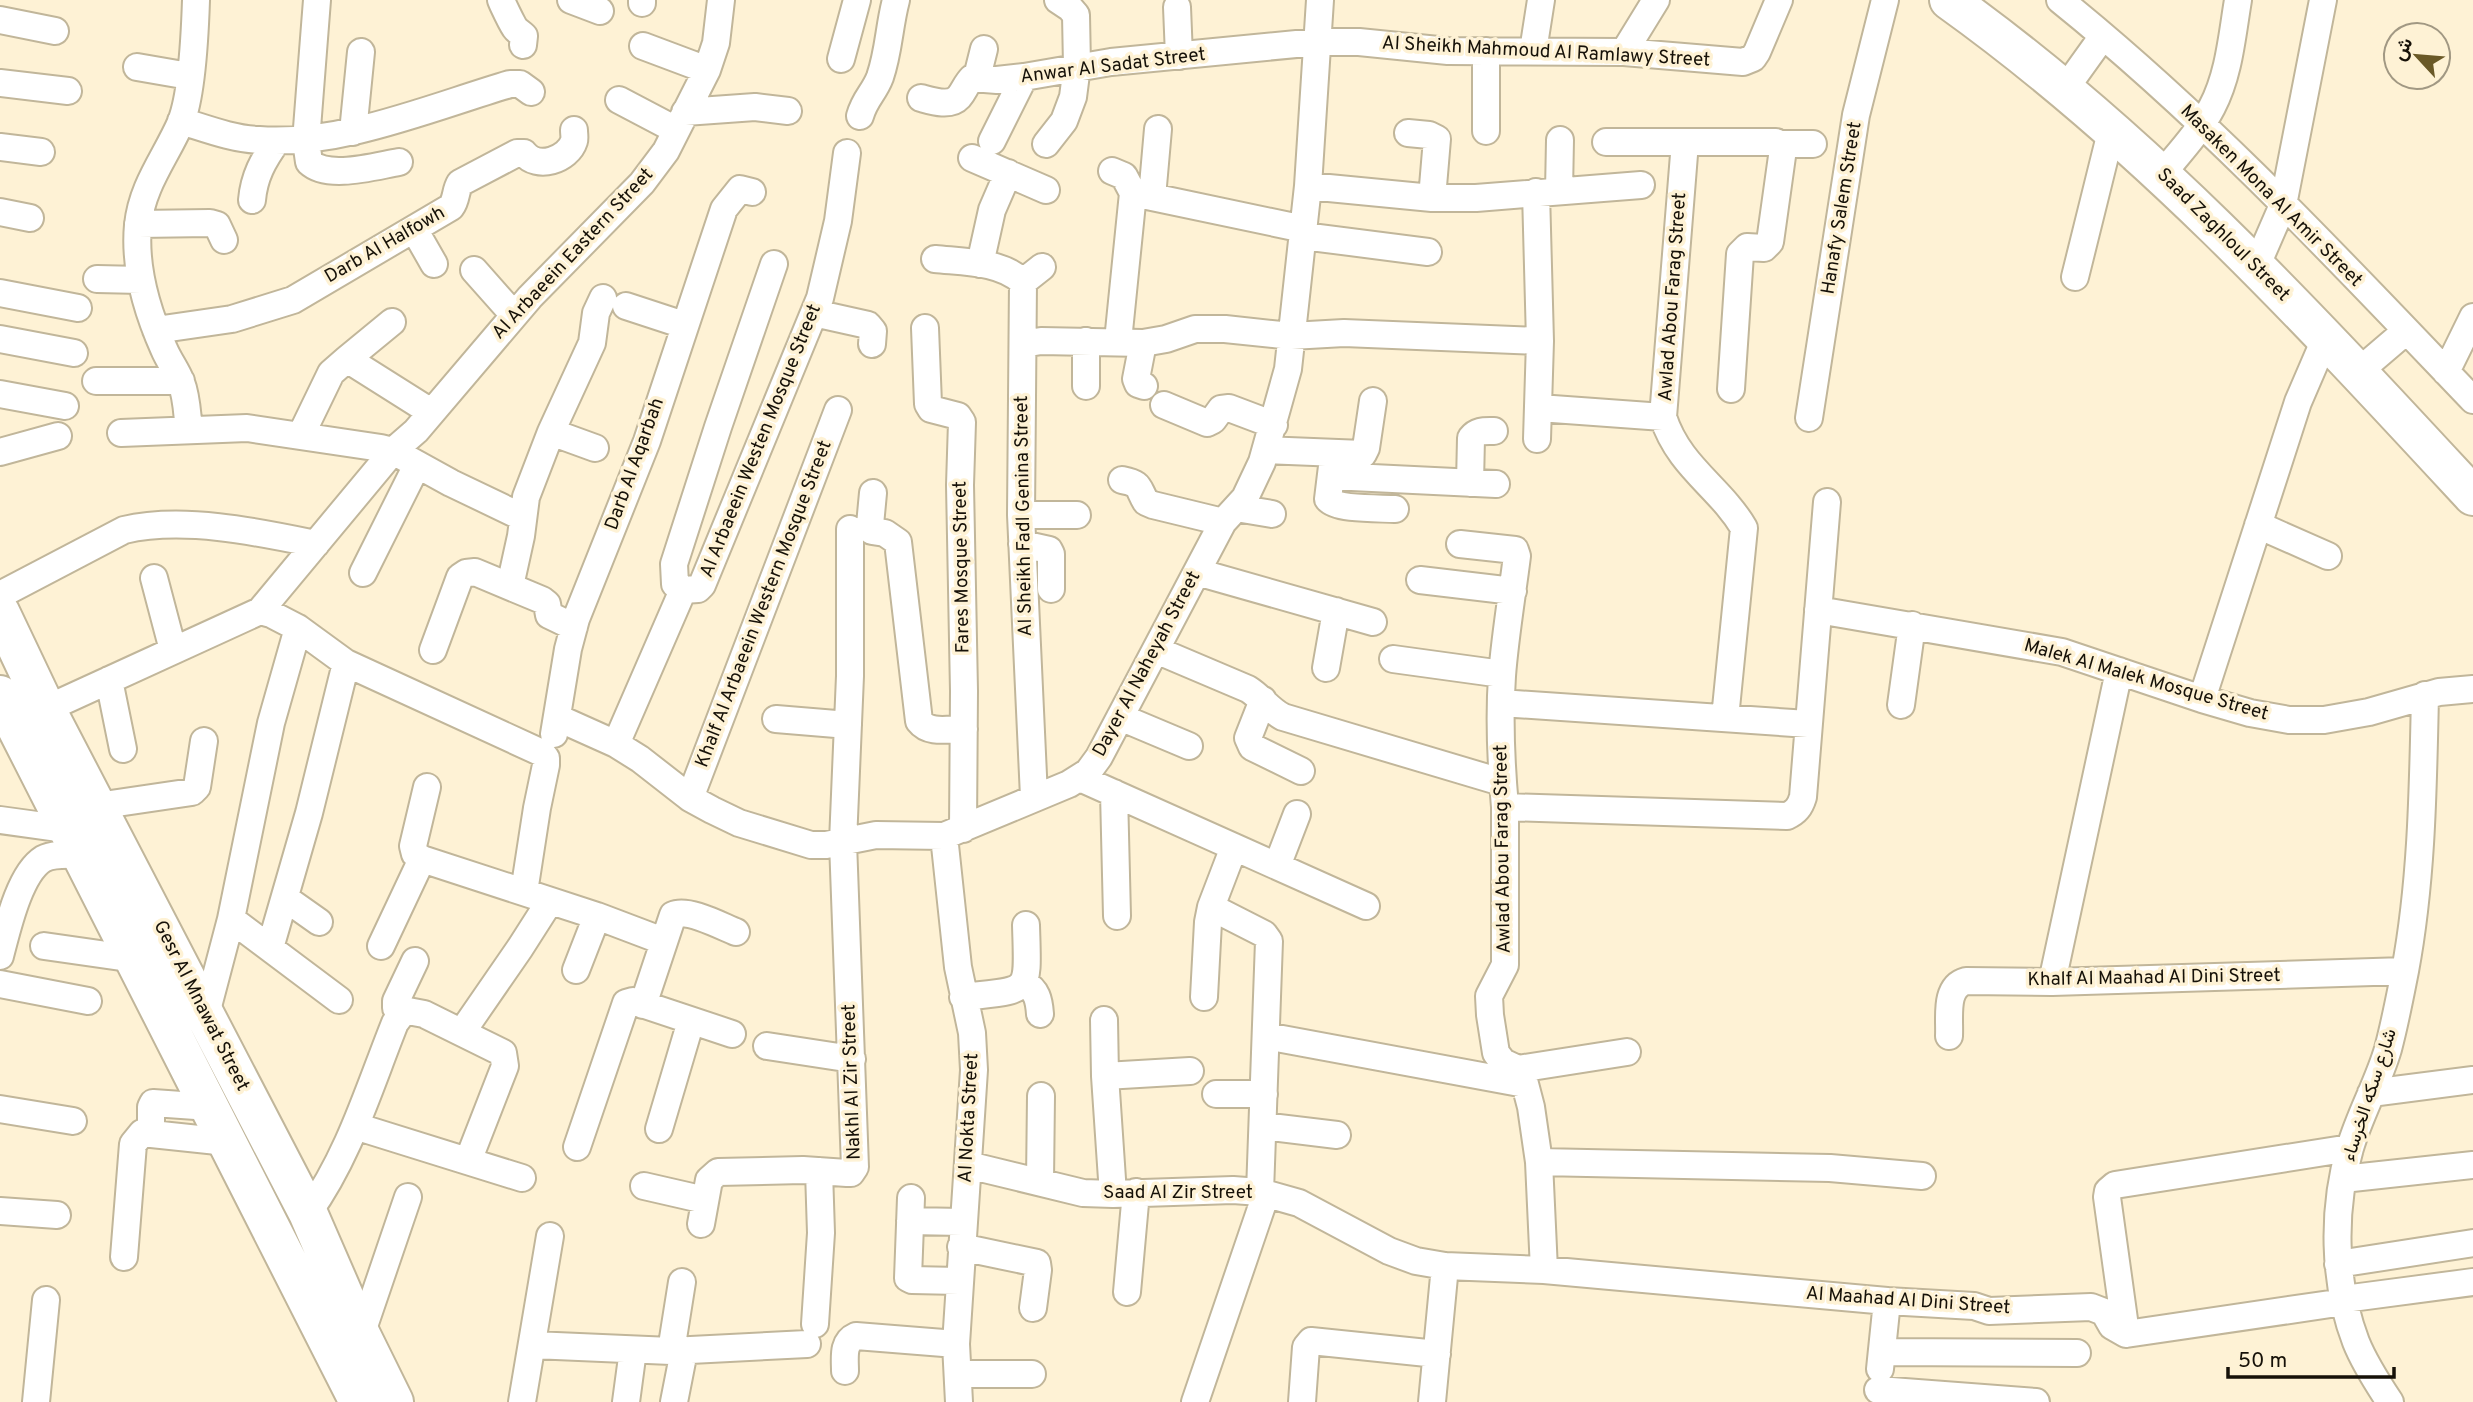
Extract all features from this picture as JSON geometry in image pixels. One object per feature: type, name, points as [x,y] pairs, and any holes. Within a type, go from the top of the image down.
[{"type":"street","points":[[189,430],[181,382],[156,330],[141,280],[138,224],[151,177],[181,121],[187,98],[196,0]]},
{"type":"street","points":[[317,0],[306,141],[309,162],[321,170],[339,171],[399,162]]},
{"type":"street","points":[[501,0],[512,18],[514,27],[524,36],[523,45]]},
{"type":"street","points":[[571,0],[600,11]]},
{"type":"street","name":"Al Arbaeein Eastern Street","points":[[260,611],[393,451],[416,431],[514,315],[642,183],[666,151],[706,70],[716,43],[721,0]]},
{"type":"street","points":[[841,59],[857,0]]},
{"type":"street","points":[[860,116],[866,98],[876,87],[887,55],[895,0]]},
{"type":"street","points":[[1046,144],[1064,121],[1073,97],[1077,66],[1076,15],[1058,0]]},
{"type":"street","name":"Dayer Al Naheyah Street","points":[[558,718],[616,744],[690,798],[738,823],[811,845],[876,835],[954,832],[1080,778],[1099,757],[1229,515],[1250,491],[1274,425],[1288,369],[1304,232],[1320,0]]},
{"type":"street","points":[[1533,51],[1541,0]]},
{"type":"street","points":[[1624,52],[1656,0]]},
{"type":"street","name":"Al Sheikh Mahmoud Al Ramlawy Street","points":[[1317,42],[1359,42],[1448,51],[1624,52],[1744,62],[1758,52],[1779,0]]},
{"type":"street","name":"Hanafy Salem Street","points":[[1809,418],[1856,115],[1885,0]]},
{"type":"street","name":"Saad Zaghloul Street","points":[[1949,0],[2065,89],[2162,174],[2326,337],[2473,496]]},
{"type":"street","name":"Masaken Mona Al Amir Street","points":[[2060,0],[2089,9],[2104,36],[2283,205],[2473,400]]},
{"type":"street","points":[[2162,174],[2201,125],[2213,105],[2222,83],[2238,0]]},
{"type":"street","points":[[2256,267],[2283,205],[2323,0]]},
{"type":"street","points":[[1177,7],[1180,56]]},
{"type":"street","points":[[0,20],[55,31]]},
{"type":"street","points":[[2065,89],[2104,36]]},
{"type":"street","name":"Anwar Al Sadat Street","points":[[977,77],[997,80],[1077,66],[1317,42]]},
{"type":"street","points":[[643,46],[706,70]]},
{"type":"street","points":[[921,98],[937,102],[953,101],[960,96],[965,84],[977,77],[984,49]]},
{"type":"street","points":[[1486,51],[1486,131]]},
{"type":"street","points":[[354,132],[361,52]]},
{"type":"street","points":[[137,67],[190,76]]},
{"type":"street","points":[[1024,77],[982,150],[1008,173],[1046,190]]},
{"type":"street","points":[[0,83],[68,91]]},
{"type":"street","points":[[181,121],[239,138],[306,141],[354,132],[510,83],[520,83],[531,92]]},
{"type":"street","points":[[619,100],[680,121],[755,107],[788,111]]},
{"type":"street","points":[[2075,277],[2112,128]]},
{"type":"street","name":"Darb Al Halfowh","points":[[156,330],[232,319],[293,300],[451,207],[460,183],[517,153],[524,153],[530,161],[540,164],[562,156],[574,142],[574,130]]},
{"type":"street","points":[[1144,386],[1136,379],[1130,342],[1143,195],[1158,130]]},
{"type":"street","points":[[1408,133],[1429,135],[1437,139],[1432,198]]},
{"type":"street","points":[[1537,439],[1548,192],[1560,140]]},
{"type":"street","points":[[252,200],[253,185],[258,172],[277,141]]},
{"type":"street","points":[[1606,142],[1813,144]]},
{"type":"street","name":"Awlad Abou Farag Street","points":[[1685,142],[1663,417],[1672,439],[1696,473],[1736,514],[1744,528],[1725,718]]},
{"type":"street","points":[[1731,389],[1740,254],[1747,247],[1764,248],[1770,242],[1783,149],[1781,144]]},
{"type":"street","points":[[0,147],[41,152]]},
{"type":"street","name":"Al Arbaeein Westen Mosque Street","points":[[774,264],[674,564],[675,584],[683,590],[698,589],[702,585],[814,313],[838,221],[846,153]]},
{"type":"street","points":[[1112,171],[1124,176],[1143,195],[1304,232],[1428,252]]},
{"type":"street","points":[[980,264],[992,210],[1008,173]]},
{"type":"street","points":[[1308,186],[1432,198],[1476,198],[1641,185]]},
{"type":"street","name":"Darb Al Aqarbah","points":[[524,892],[546,758],[552,746],[558,718],[574,627],[647,441],[724,209],[740,189],[752,192]]},
{"type":"street","points":[[0,212],[30,218]]},
{"type":"street","points":[[138,224],[210,223],[217,225],[224,240]]},
{"type":"street","points":[[414,229],[434,264]]},
{"type":"street","name":"Al Sheikh Fadl Genina Street","points":[[935,259],[980,264],[1015,274],[1033,274],[1023,344],[1021,516],[1034,797]]},
{"type":"street","points":[[474,270],[514,315]]},
{"type":"street","points":[[97,279],[141,280]]},
{"type":"street","points":[[0,293],[78,308]]},
{"type":"street","points":[[510,586],[526,497],[551,432],[592,343],[596,332],[596,313],[615,302],[684,325]]},
{"type":"street","points":[[814,313],[868,326],[873,331],[872,344]]},
{"type":"street","points":[[2446,372],[2473,317]]},
{"type":"street","points":[[302,435],[331,373],[392,322]]},
{"type":"street","name":"Fares Mosque Street","points":[[925,328],[928,404],[931,409],[958,416],[962,422],[960,485],[964,729],[954,832]]},
{"type":"street","points":[[1023,344],[1166,340],[1195,329],[1225,329],[1291,336],[1343,333],[1540,341]]},
{"type":"street","points":[[2358,372],[2406,331]]},
{"type":"street","points":[[2202,699],[2298,402],[2326,337]]},
{"type":"street","points":[[0,339],[75,353]]},
{"type":"street","points":[[1086,341],[1086,386]]},
{"type":"street","points":[[347,359],[431,412]]},
{"type":"street","points":[[96,381],[181,382]]},
{"type":"street","points":[[0,394],[65,406]]},
{"type":"street","points":[[1332,464],[1363,454],[1373,401]]},
{"type":"street","points":[[1164,405],[1207,423],[1213,420],[1221,409],[1229,408],[1274,425]]},
{"type":"street","points":[[1539,408],[1663,417]]},
{"type":"street","name":"Khalf Al Arbaeein Western Mosque Street","points":[[690,798],[838,410]]},
{"type":"street","points":[[121,433],[247,428],[393,451],[489,503],[522,517]]},
{"type":"street","points":[[1470,483],[1471,438],[1482,430],[1494,431]]},
{"type":"street","points":[[551,432],[595,448]]},
{"type":"street","points":[[0,452],[58,436]]},
{"type":"street","points":[[1266,450],[1332,464],[1470,483],[1496,484]]},
{"type":"street","points":[[1332,464],[1328,499],[1331,503],[1395,509]]},
{"type":"street","points":[[363,573],[417,465]]},
{"type":"street","points":[[1122,480],[1136,483],[1146,502],[1153,505],[1229,515],[1272,514]]},
{"type":"street","points":[[873,493],[870,525],[872,531],[885,533],[898,542],[919,720],[930,730],[964,729]]},
{"type":"street","points":[[1156,650],[1248,690],[1283,717],[1503,794],[1787,816],[1800,806],[1802,797],[1827,502]]},
{"type":"street","points":[[1021,516],[1077,515]]},
{"type":"street","points":[[2258,525],[2328,556]]},
{"type":"street","points":[[0,595],[124,530],[142,526],[202,527],[316,544]]},
{"type":"street","name":"Nakhl Al Zir Street","points":[[644,1186],[703,1212],[709,1180],[718,1172],[851,1172],[855,1167],[843,842],[850,676],[850,529]]},
{"type":"street","points":[[1022,544],[1049,550],[1051,589]]},
{"type":"street","name":"Awlad Abou Farag Street","points":[[1460,544],[1515,550],[1517,556],[1502,674],[1501,703],[1505,965],[1489,996],[1496,1053],[1521,1076]]},
{"type":"street","points":[[433,650],[460,577],[466,573],[475,572],[542,600],[547,604],[549,615],[574,627]]},
{"type":"street","points":[[1197,572],[1373,622]]},
{"type":"street","points":[[154,578],[173,650]]},
{"type":"street","points":[[1420,580],[1513,591]]},
{"type":"street","name":"Al Arbaeein Westen Mosque Street","points":[[616,744],[683,590]]},
{"type":"street","name":"Malek Al Malek Mosque Street","points":[[1818,610],[2062,652],[2202,699],[2250,713],[2289,720],[2324,720],[2368,712],[2425,695],[2473,689]]},
{"type":"street","points":[[46,709],[260,611],[298,628],[346,663],[542,753],[546,758]]},
{"type":"street","points":[[1326,668],[1336,611]]},
{"type":"street","name":"Gesr Al Mnawat Street","points":[[0,612],[46,709],[135,959],[359,1402]]},
{"type":"street","points":[[1901,705],[1912,625]]},
{"type":"street","points":[[206,1014],[231,919],[268,736],[298,628]]},
{"type":"street","points":[[1393,659],[1502,674]]},
{"type":"street","points":[[270,947],[346,663]]},
{"type":"street","points":[[2052,982],[2119,671]]},
{"type":"street","points":[[109,680],[123,749]]},
{"type":"street","name":"Gesr Al Mnawat Street","points":[[0,695],[206,1014],[308,1213],[361,1335],[394,1402]]},
{"type":"street","name":"شارع سكه الخرساء","points":[[2390,1402],[2356,1343],[2344,1300],[2338,1264],[2338,1231],[2343,1179],[2350,1148],[2388,1049],[2405,971],[2417,892],[2425,695]]},
{"type":"street","points":[[1263,700],[1248,738],[1252,747],[1301,771]]},
{"type":"street","points":[[1501,703],[1808,724]]},
{"type":"street","points":[[1120,717],[1189,746]]},
{"type":"street","points":[[776,719],[848,724]]},
{"type":"street","points":[[0,955],[21,889],[30,872],[44,859],[60,855],[90,832],[192,792],[197,787],[204,741]]},
{"type":"street","points":[[1080,778],[1366,905]]},
{"type":"street","points":[[427,787],[412,846],[415,854],[422,859],[597,916],[663,941]]},
{"type":"street","points":[[1114,793],[1117,916]]},
{"type":"street","points":[[1277,866],[1297,814]]},
{"type":"street","points":[[0,820],[90,832]]},
{"type":"street","name":"Al Nokta Street","points":[[954,832],[963,997],[972,1033],[973,1058],[956,1344],[959,1402]]},
{"type":"street","points":[[1204,998],[1208,922],[1234,846]]},
{"type":"street","points":[[381,946],[422,859]]},
{"type":"street","points":[[285,898],[319,922]]},
{"type":"street","points":[[462,1032],[550,901]]},
{"type":"street","points":[[1195,1402],[1263,1193],[1269,942],[1264,934],[1211,907]]},
{"type":"street","points":[[643,1004],[673,915],[680,912],[737,932]]},
{"type":"street","points":[[576,971],[597,916]]},
{"type":"street","points":[[231,919],[339,1000]]},
{"type":"street","points":[[963,997],[1016,991],[1024,983],[1028,971],[1026,925]]},
{"type":"street","points":[[44,946],[135,959]]},
{"type":"street","points":[[401,1015],[396,1008],[396,1001],[415,961]]},
{"type":"street","name":"Khalf Al Maahad Al Dini Street","points":[[1949,1037],[1951,997],[1960,982],[1972,980],[2052,982],[2405,971]]},
{"type":"street","points":[[1024,983],[1033,988],[1039,999],[1040,1014]]},
{"type":"street","points":[[0,984],[88,1001]]},
{"type":"street","points":[[577,1147],[626,1003],[633,1001],[732,1034]]},
{"type":"street","points":[[308,1213],[332,1177],[395,1023],[408,1011],[414,1011],[495,1048],[503,1053],[506,1060],[502,1077],[468,1161]]},
{"type":"street","points":[[1104,1020],[1105,1076],[1124,1193],[1128,1292]]},
{"type":"street","points":[[659,1129],[691,1021]]},
{"type":"street","points":[[1266,1036],[1521,1076],[1627,1052]]},
{"type":"street","points":[[767,1046],[852,1059]]},
{"type":"street","points":[[1105,1076],[1190,1071]]},
{"type":"street","points":[[1521,1076],[1539,1161],[1544,1270]]},
{"type":"street","points":[[2371,1093],[2473,1080]]},
{"type":"street","points":[[1216,1094],[1264,1094]]},
{"type":"street","points":[[1040,1181],[1041,1096]]},
{"type":"street","points":[[151,1133],[153,1103],[210,1107]]},
{"type":"street","points":[[0,1109],[73,1121]]},
{"type":"street","points":[[355,1126],[522,1178]]},
{"type":"street","points":[[1263,1126],[1337,1135]]},
{"type":"street","points":[[124,1257],[133,1144],[142,1133],[227,1142]]},
{"type":"street","points":[[2350,1148],[2115,1185],[2108,1191],[2107,1198],[2126,1334],[2473,1282]]},
{"type":"street","points":[[1539,1161],[1830,1168],[1922,1176]]},
{"type":"street","name":"Saad Al Zir Street","points":[[968,1165],[1083,1192],[1233,1190],[1263,1193],[1299,1203],[1390,1251],[1416,1261],[1445,1266],[1544,1270]]},
{"type":"street","points":[[2343,1179],[2473,1165]]},
{"type":"street","points":[[533,1345],[677,1351],[811,1334],[821,1233],[819,1171]]},
{"type":"street","points":[[361,1335],[408,1197]]},
{"type":"street","points":[[960,1281],[908,1278],[910,1209],[962,1235],[1037,1263],[1033,1308]]},
{"type":"street","points":[[0,1211],[57,1215]]},
{"type":"street","points":[[522,1402],[550,1236]]},
{"type":"street","points":[[2338,1264],[2473,1243]]},
{"type":"street","points":[[1432,1402],[1445,1266]]},
{"type":"street","name":"Al Maahad Al Dini Street","points":[[1544,1270],[1887,1301],[1974,1306],[1989,1311],[2091,1307],[2104,1312],[2112,1326],[2126,1334]]},
{"type":"street","points":[[674,1402],[682,1282]]},
{"type":"street","points":[[36,1402],[46,1300]]},
{"type":"street","points":[[1887,1301],[1877,1396],[2036,1402]]},
{"type":"street","points":[[845,1371],[845,1346],[856,1336],[956,1344]]},
{"type":"street","points":[[1302,1402],[1306,1347],[1311,1341],[1437,1354]]},
{"type":"street","points":[[626,1402],[633,1350]]},
{"type":"street","points":[[1882,1352],[2077,1353]]},
{"type":"street","points":[[958,1374],[1032,1374]]}]
